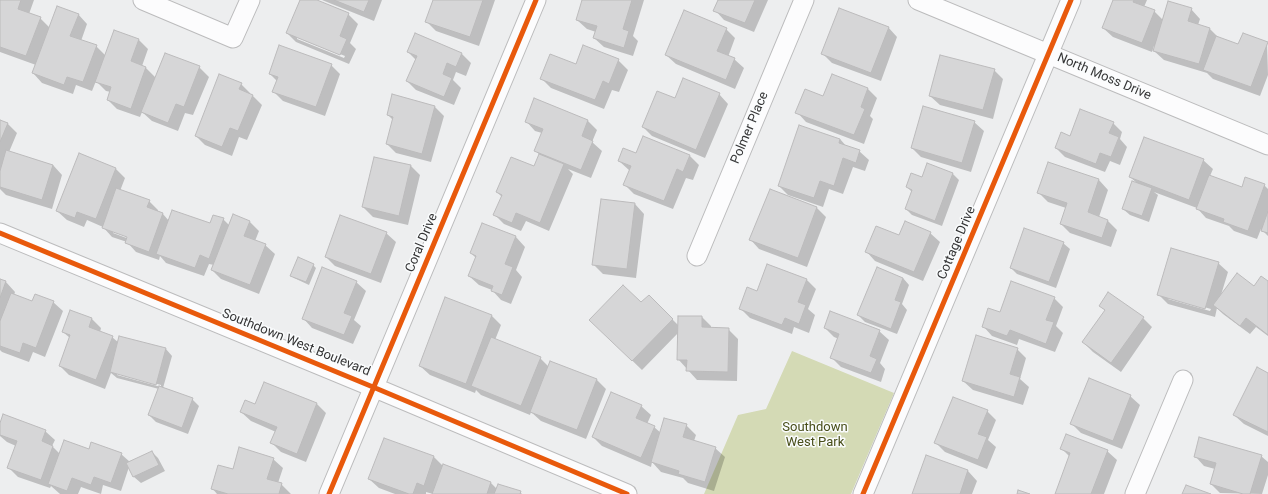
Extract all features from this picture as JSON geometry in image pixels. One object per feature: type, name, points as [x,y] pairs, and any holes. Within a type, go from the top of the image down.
[{"type":"street","points":[[143,0],[233,38],[250,0]]},
{"type":"street","name":"Coral Drive","points":[[329,494],[536,0]]},
{"type":"street","name":"Polmer Place","points":[[697,256],[804,0]]},
{"type":"street","name":"North Moss Drive","points":[[918,0],[1268,145]]},
{"type":"street","name":"Cottage Drive","points":[[863,494],[1071,0]]},
{"type":"street","name":"Southdown West Boulevard","points":[[0,233],[374,387],[627,494]]},
{"type":"street","points":[[1135,494],[1183,380]]},
{"type":"green space","name":"Southdown West Park","points":[[792,351],[894,393],[851,494],[704,494],[738,415],[766,409]]},
{"type":"building","points":[[0,0],[21,0],[18,9],[41,17],[26,56],[0,47]]},
{"type":"building","points":[[300,0],[317,0],[349,13],[340,36],[347,39],[340,55],[286,33]]},
{"type":"building","points":[[334,0],[369,0],[364,12]]},
{"type":"building","points":[[433,0],[483,0],[470,37],[425,22]]},
{"type":"building","points":[[582,0],[632,0],[623,29],[629,31],[624,48],[593,38],[597,26],[576,20]]},
{"type":"building","points":[[718,0],[755,0],[745,23],[713,11]]},
{"type":"building","points":[[1113,0],[1134,0],[1133,2],[1155,10],[1142,43],[1102,28]]},
{"type":"building","points":[[1168,1],[1192,8],[1188,21],[1210,28],[1199,64],[1153,51]]},
{"type":"building","points":[[57,6],[79,14],[70,36],[97,45],[83,82],[67,77],[64,85],[32,73]]},
{"type":"building","points":[[839,8],[889,27],[871,73],[821,54]]},
{"type":"building","points":[[684,10],[727,28],[717,51],[735,58],[726,80],[665,55]]},
{"type":"building","points":[[114,30],[139,39],[131,61],[146,67],[131,109],[107,100],[111,87],[95,82]]},
{"type":"building","points":[[415,33],[462,53],[456,67],[447,63],[443,74],[452,78],[444,97],[406,81],[417,56],[407,52]]},
{"type":"building","points":[[1243,33],[1268,42],[1251,87],[1203,70],[1216,36],[1238,44]]},
{"type":"building","points":[[279,45],[332,64],[316,107],[272,92],[278,77],[269,74]]},
{"type":"building","points":[[583,45],[619,59],[609,84],[603,81],[595,100],[540,79],[550,54],[576,64]]},
{"type":"building","points":[[165,53],[200,66],[184,107],[176,104],[168,123],[141,112]]},
{"type":"building","points":[[940,55],[995,69],[983,110],[929,96]]},
{"type":"building","points":[[219,74],[242,83],[239,89],[253,95],[238,131],[230,128],[222,147],[195,136]]},
{"type":"building","points":[[832,74],[868,88],[861,107],[865,109],[854,135],[795,113],[805,89],[823,96]]},
{"type":"building","points":[[683,78],[720,93],[696,150],[642,127],[657,91],[675,98]]},
{"type":"building","points":[[392,94],[435,106],[422,154],[386,144],[393,117],[387,115]]},
{"type":"building","points":[[534,98],[588,120],[582,136],[593,141],[581,170],[534,151],[543,129],[525,122]]},
{"type":"building","points":[[923,106],[975,121],[962,163],[911,148]]},
{"type":"building","points":[[1080,109],[1114,122],[1109,133],[1119,137],[1111,157],[1100,153],[1096,164],[1055,148],[1061,132],[1070,136]]},
{"type":"building","points":[[0,120],[8,123],[0,142]]},
{"type":"building","points":[[799,125],[840,139],[839,143],[860,150],[856,163],[843,158],[834,186],[820,181],[814,198],[778,186]]},
{"type":"building","points":[[643,136],[690,155],[683,172],[677,169],[664,201],[623,185],[631,166],[618,161],[623,148],[636,153]]},
{"type":"building","points":[[1144,137],[1204,159],[1189,200],[1129,177]]},
{"type":"building","points":[[6,150],[53,165],[42,200],[0,187],[0,171]]},
{"type":"building","points":[[79,153],[116,168],[96,219],[77,212],[75,218],[56,211]]},
{"type":"building","points":[[539,154],[564,164],[540,223],[516,213],[512,223],[493,215],[502,195],[496,192],[511,157],[534,166]]},
{"type":"building","points":[[374,157],[411,165],[399,216],[362,207]]},
{"type":"building","points":[[1048,162],[1099,179],[1088,212],[1108,220],[1102,238],[1060,224],[1067,203],[1037,193]]},
{"type":"building","points":[[927,163],[953,173],[935,221],[905,209],[912,190],[906,187],[911,173],[922,177]]},
{"type":"building","points":[[1209,175],[1242,187],[1245,177],[1265,184],[1248,231],[1223,222],[1224,219],[1196,209]]},
{"type":"building","points":[[1132,181],[1152,188],[1142,216],[1122,209]]},
{"type":"building","points":[[116,188],[150,200],[147,207],[163,213],[149,252],[125,243],[127,237],[102,228]]},
{"type":"building","points":[[770,189],[817,207],[798,258],[749,240]]},
{"type":"building","points":[[601,199],[635,203],[627,269],[592,265]]},
{"type":"building","points":[[172,210],[210,223],[213,215],[224,218],[209,259],[200,255],[195,268],[156,254]]},
{"type":"building","points":[[1268,211],[1268,233],[1261,231]]},
{"type":"building","points":[[233,214],[250,221],[244,236],[266,244],[250,285],[211,270]]},
{"type":"building","points":[[340,215],[387,232],[371,274],[325,257]]},
{"type":"building","points":[[905,221],[931,232],[914,272],[865,252],[876,226],[899,235]]},
{"type":"building","points":[[482,223],[516,236],[505,264],[513,267],[502,295],[491,291],[493,286],[468,276],[476,256],[470,253]]},
{"type":"building","points":[[1024,228],[1064,242],[1049,282],[1010,268]]},
{"type":"building","points":[[1171,248],[1219,262],[1205,309],[1157,295]]},
{"type":"building","points":[[298,257],[314,264],[306,282],[290,276]]},
{"type":"building","points":[[767,264],[807,279],[798,302],[806,305],[799,324],[785,318],[782,325],[739,309],[747,287],[757,291]]},
{"type":"building","points":[[322,267],[357,281],[344,313],[352,316],[344,335],[302,319]]},
{"type":"building","points":[[877,267],[903,278],[895,300],[901,302],[891,329],[857,315]]},
{"type":"building","points":[[1237,273],[1254,286],[1261,276],[1268,281],[1268,335],[1246,318],[1240,326],[1213,305]]},
{"type":"building","points":[[0,279],[6,281],[0,298]]},
{"type":"building","points":[[1011,281],[1055,297],[1046,320],[1054,322],[1046,344],[1010,330],[1007,336],[982,327],[988,308],[1000,312]]},
{"type":"building","points":[[623,285],[641,302],[649,295],[673,319],[632,361],[589,320]]},
{"type":"building","points":[[1108,292],[1144,317],[1111,363],[1082,342],[1105,310],[1099,306]]},
{"type":"building","points":[[11,293],[32,301],[35,294],[54,301],[36,348],[23,343],[20,353],[0,346],[0,321]]},
{"type":"building","points":[[445,297],[492,315],[466,384],[419,366]]},
{"type":"building","points":[[70,310],[92,318],[89,327],[113,336],[96,380],[59,366],[70,335],[62,332]]},
{"type":"building","points":[[830,311],[880,330],[870,356],[877,359],[871,373],[830,358],[839,334],[824,328]]},
{"type":"building","points":[[678,316],[702,316],[702,327],[729,328],[728,372],[686,371],[687,360],[677,360]]},
{"type":"building","points":[[976,335],[1018,348],[1010,374],[1020,377],[1014,397],[962,381]]},
{"type":"building","points":[[119,336],[166,348],[156,385],[110,372]]},
{"type":"building","points":[[491,337],[541,357],[521,406],[471,386]]},
{"type":"building","points":[[550,361],[597,379],[577,430],[530,412]]},
{"type":"building","points":[[1257,367],[1268,373],[1268,432],[1233,415]]},
{"type":"building","points":[[1089,378],[1131,395],[1113,441],[1070,424]]},
{"type":"building","points":[[264,382],[317,403],[297,454],[270,443],[277,427],[240,412],[245,400],[255,404]]},
{"type":"building","points":[[159,386],[193,398],[182,428],[148,415]]},
{"type":"building","points":[[611,392],[642,405],[636,418],[655,426],[641,458],[592,437]]},
{"type":"building","points":[[953,397],[988,410],[978,434],[987,437],[978,460],[934,443]]},
{"type":"building","points":[[3,414],[46,430],[42,441],[53,446],[41,480],[7,468],[17,441],[0,435],[0,423]]},
{"type":"building","points":[[664,418],[687,424],[683,437],[716,447],[705,482],[678,474],[679,471],[651,462]]},
{"type":"building","points":[[1066,434],[1108,450],[1091,494],[1055,494],[1070,453],[1060,449]]},
{"type":"building","points":[[1199,437],[1262,455],[1250,494],[1243,494],[1210,484],[1216,463],[1194,457]]},
{"type":"building","points":[[384,438],[434,456],[424,486],[417,483],[413,494],[409,494],[368,479]]},
{"type":"building","points":[[64,440],[89,449],[91,442],[122,453],[111,483],[94,477],[91,485],[72,478],[67,491],[48,484]]},
{"type":"building","points":[[239,447],[274,458],[267,479],[282,483],[279,494],[228,494],[211,489],[218,465],[233,469]]},
{"type":"building","points":[[152,451],[159,465],[133,477],[126,463]]},
{"type":"building","points":[[926,455],[968,470],[960,494],[912,494]]},
{"type":"building","points":[[443,464],[491,482],[487,494],[432,494]]},
{"type":"building","points":[[498,484],[521,491],[520,494],[494,494]]},
{"type":"building","points":[[1186,485],[1211,494],[1182,494]]},
{"type":"building","points":[[1018,490],[1030,494],[1017,494]]},
{"type":"cycle path","points":[[329,494],[536,0]]},
{"type":"cycle path","points":[[863,494],[1071,0]]},
{"type":"cycle path","points":[[0,233],[627,494]]}]
